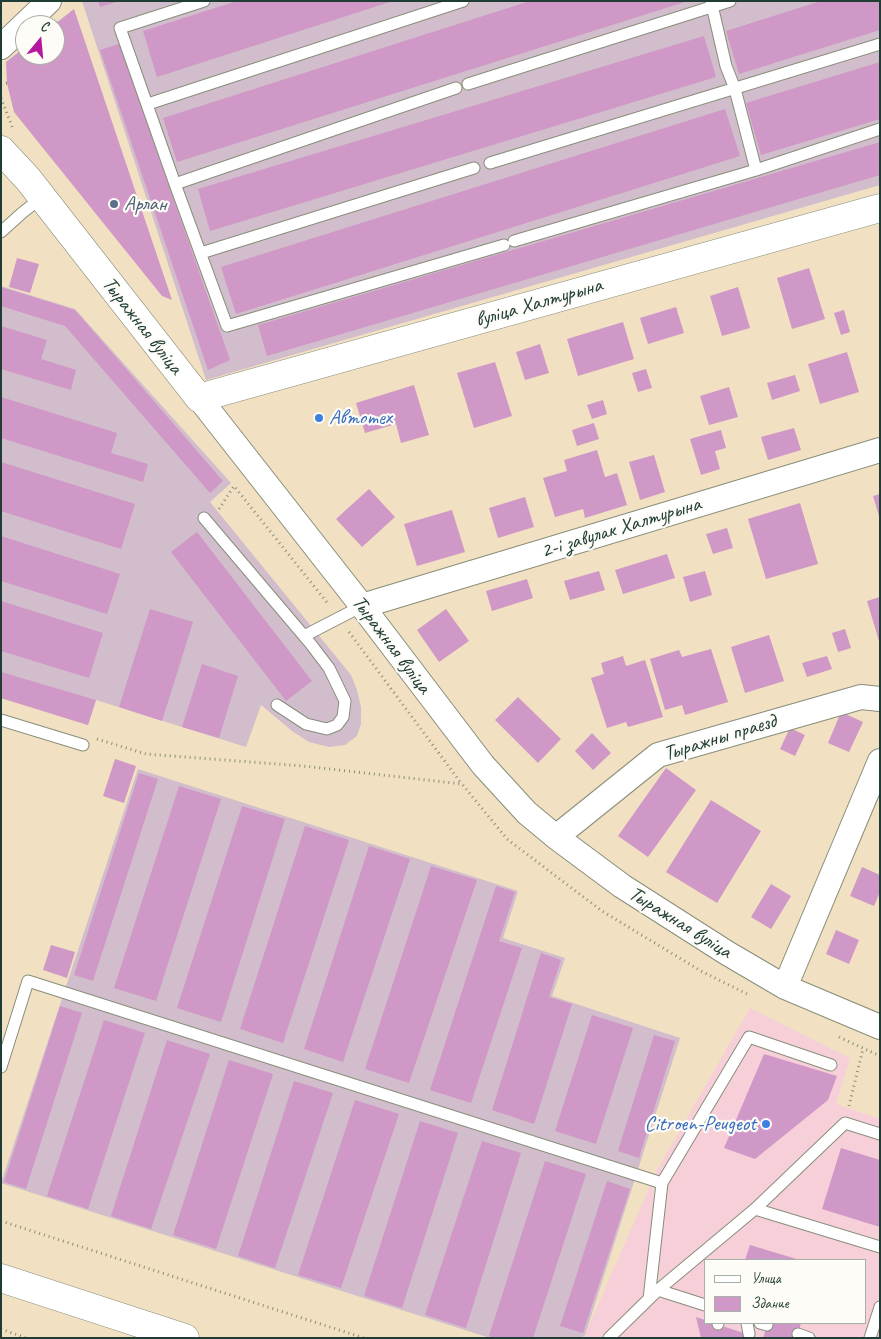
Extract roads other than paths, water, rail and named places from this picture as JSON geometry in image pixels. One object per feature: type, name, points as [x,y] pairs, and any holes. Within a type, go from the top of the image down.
[{"type":"street","points":[[37,15],[49,1]]},
{"type":"street","points":[[1,47],[15,35]]},
{"type":"street","name":"Тыражная вуліца","points":[[8,141],[28,179],[41,198],[362,606],[483,765],[527,813],[622,886],[727,953],[785,987],[880,1027]]},
{"type":"street","name":"вуліца Халтурына","points":[[199,398],[880,208]]},
{"type":"street","name":"2-і завулак Халтурына","points":[[362,606],[880,450]]},
{"type":"street","name":"Тыражны праезд","points":[[556,837],[658,755],[861,697],[880,699]]},
{"type":"street","points":[[785,987],[880,761]]},
{"type":"street","points":[[1,1278],[185,1338]]},
{"type":"lane","points":[[204,1],[120,28],[148,104],[174,184],[227,326],[756,170],[880,129]]},
{"type":"lane","points":[[148,104],[463,1]]},
{"type":"lane","points":[[174,184],[462,86],[712,4],[730,1]]},
{"type":"lane","points":[[712,4],[726,66],[735,89],[756,170]]},
{"type":"lane","points":[[490,163],[880,44]]},
{"type":"lane","points":[[201,253],[474,168]]},
{"type":"lane","points":[[1,232],[41,198]]},
{"type":"lane","points":[[204,518],[329,668],[345,701],[343,716],[338,725],[327,729],[306,724],[277,705]]},
{"type":"lane","points":[[304,636],[362,606]]},
{"type":"lane","points":[[1,720],[83,745]]},
{"type":"lane","points":[[1,1067],[28,981],[662,1183]]},
{"type":"lane","points":[[648,1299],[662,1183],[749,1037],[831,1065]]},
{"type":"lane","points":[[609,1338],[658,1290],[755,1209],[845,1123],[880,1134]]},
{"type":"lane","points":[[755,1209],[880,1248]]},
{"type":"lane","points":[[658,1290],[704,1305]]},
{"type":"lane","points":[[870,1338],[880,1307]]},
{"type":"place","name":"Арлан","points":[[114,204]]},
{"type":"place","name":"Автотех","points":[[319,418]]},
{"type":"place","name":"Citroen-Peugeot","points":[[766,1124]]}]
